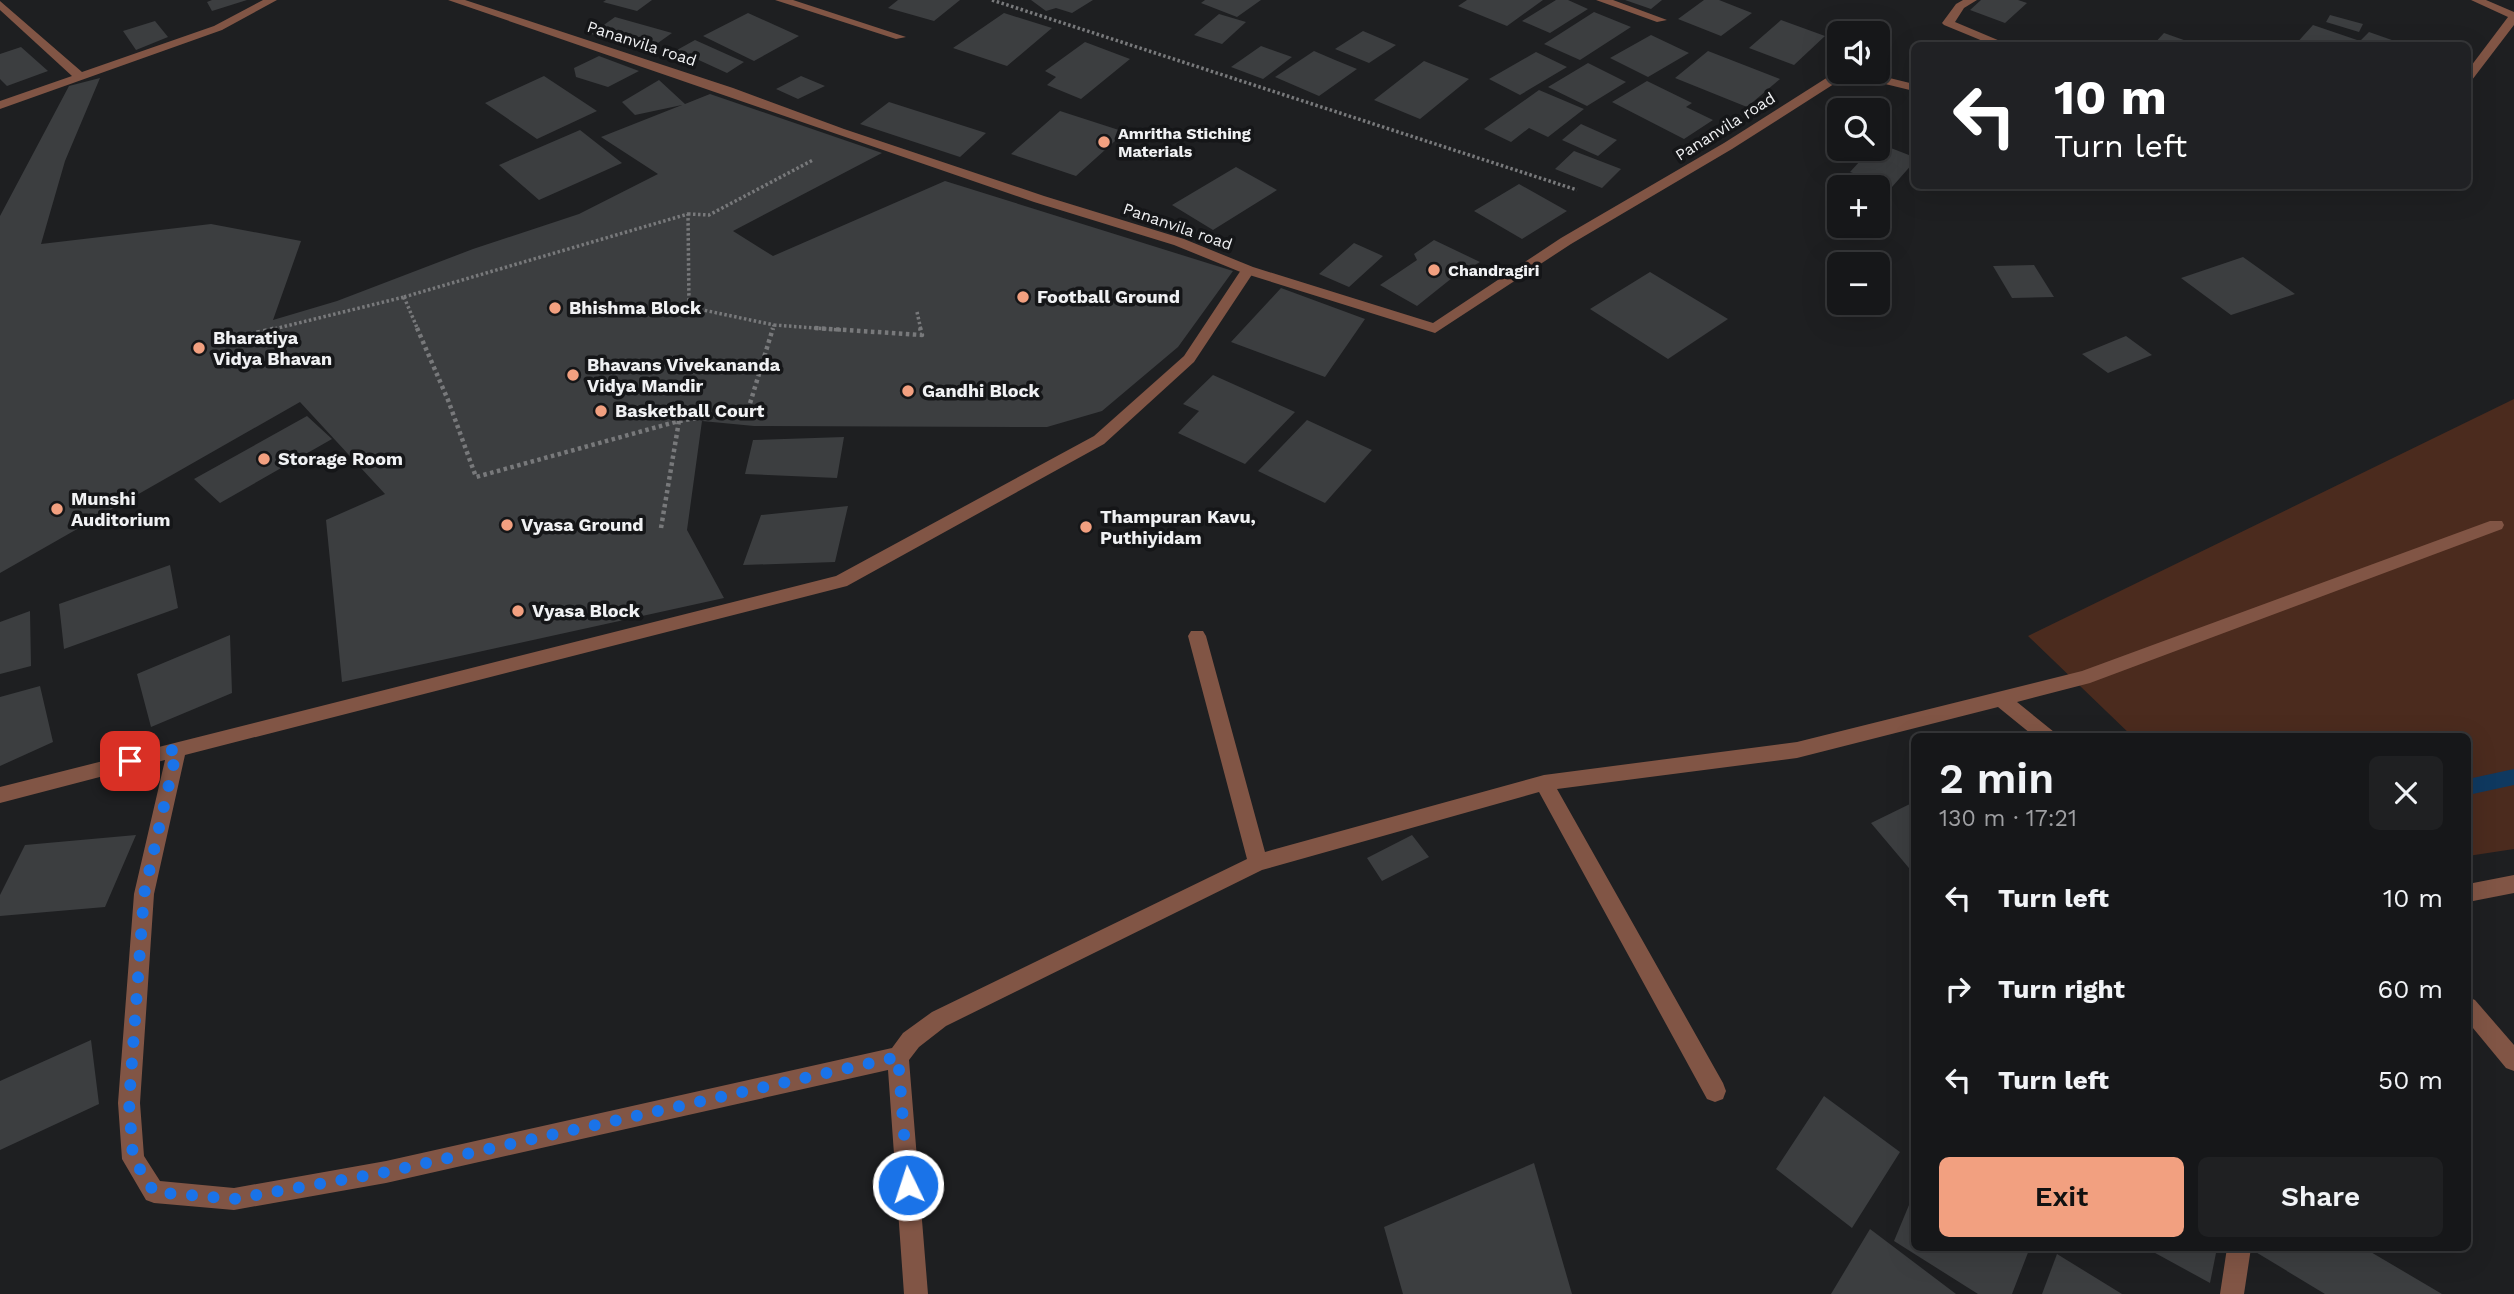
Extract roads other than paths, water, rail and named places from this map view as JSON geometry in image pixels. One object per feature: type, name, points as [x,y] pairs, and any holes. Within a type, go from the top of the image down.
[{"type":"street","points":[[0,105],[218,27],[271,0]]},
{"type":"street","name":"Pananvila road","points":[[454,0],[729,91],[1027,195],[1179,242],[1248,270],[1435,328],[1566,241],[1717,153],[1827,83]]},
{"type":"street","points":[[781,0],[900,37]]},
{"type":"street","points":[[1602,0],[1661,20]]},
{"type":"street","points":[[1970,0],[1960,6],[1948,23],[1997,42]]},
{"type":"street","points":[[2471,73],[2514,16],[2477,0]]},
{"type":"street","points":[[0,4],[81,78]]},
{"type":"street","points":[[1890,82],[1911,87]]},
{"type":"street","points":[[0,794],[841,581],[1099,440],[1189,359],[1248,270]]},
{"type":"street","points":[[177,749],[144,894],[129,1103],[133,1158],[154,1192],[234,1199],[386,1172],[898,1057],[911,1040],[939,1019],[1258,863],[1544,783],[1797,750],[2084,678],[2496,525]]},
{"type":"street","points":[[1196,636],[1258,863]]},
{"type":"street","points":[[2001,699],[2043,733]]},
{"type":"street","points":[[1544,783],[1715,1091]]},
{"type":"street","points":[[2471,892],[2514,884]]},
{"type":"street","points":[[2471,1011],[2514,1061]]},
{"type":"street","points":[[898,1057],[916,1294]]},
{"type":"street","points":[[2232,1294],[2239,1251]]},
{"type":"waterway","points":[[2471,786],[2514,777]]},
{"type":"place","name":"Amritha Stiching Materials","points":[[1104,142]]},
{"type":"place","name":"Chandragiri","points":[[1434,270]]},
{"type":"place","name":"Football Ground","points":[[1023,297]]},
{"type":"place","name":"Bhishma Block","points":[[555,308]]},
{"type":"place","name":"Bharatiya Vidya Bhavan","points":[[199,348]]},
{"type":"place","name":"Bhavans Vivekananda Vidya Mandir","points":[[573,375]]},
{"type":"place","name":"Gandhi Block","points":[[908,391]]},
{"type":"place","name":"Basketball Court","points":[[601,411]]},
{"type":"place","name":"Storage Room","points":[[264,459]]},
{"type":"place","name":"Munshi Auditorium","points":[[57,509]]},
{"type":"place","name":"Vyasa Ground","points":[[507,525]]},
{"type":"place","name":"Thampuran Kavu, Puthiyidam","points":[[1086,527]]},
{"type":"place","name":"Vyasa Block","points":[[518,611]]}]
